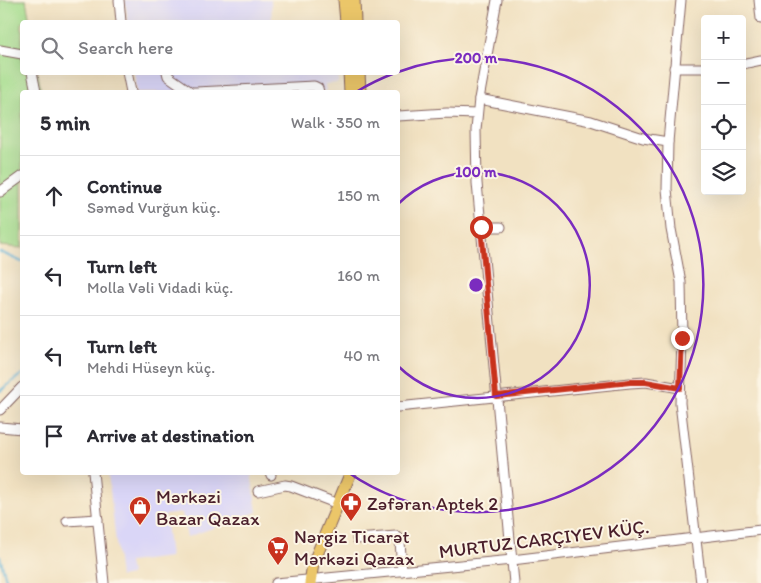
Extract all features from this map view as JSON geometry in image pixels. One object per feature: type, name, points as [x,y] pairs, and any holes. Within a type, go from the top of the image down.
[{"type":"main road","points":[[344,0],[346,20]]},
{"type":"main road","points":[[354,0],[356,20]]},
{"type":"main road","points":[[349,75],[350,90]]},
{"type":"main road","points":[[359,75],[360,90]]},
{"type":"main road","points":[[310,582],[313,564],[350,475]]},
{"type":"street","points":[[119,0],[121,20]]},
{"type":"street","points":[[497,0],[478,99],[476,164],[514,583]]},
{"type":"street","points":[[681,0],[668,142],[668,210],[681,282],[681,416],[701,583]]},
{"type":"street","points":[[759,0],[761,19]]},
{"type":"street","points":[[0,50],[20,54]]},
{"type":"street","points":[[746,63],[761,60]]},
{"type":"street","points":[[674,68],[701,68]]},
{"type":"street","points":[[33,75],[36,90]]},
{"type":"street","points":[[128,75],[131,90]]},
{"type":"street","points":[[168,75],[192,90]]},
{"type":"street","points":[[235,90],[314,86],[318,90]]},
{"type":"street","points":[[478,99],[591,122],[643,138],[668,142]]},
{"type":"street","points":[[400,116],[447,113],[477,114]]},
{"type":"street","points":[[0,192],[20,177]]},
{"type":"street","points":[[481,227],[501,226]]},
{"type":"street","points":[[400,407],[630,382],[646,382],[680,388]]},
{"type":"street","points":[[0,410],[20,389]]},
{"type":"street","points":[[0,427],[20,429]]},
{"type":"street","points":[[93,475],[104,583]]},
{"type":"street","points":[[258,491],[285,485],[338,504]]},
{"type":"street","points":[[67,521],[98,519]]},
{"type":"street","points":[[276,583],[310,582],[512,560],[761,530]]},
{"type":"street","points":[[357,539],[396,536],[399,538],[402,571]]},
{"type":"shaded area","points":[[125,0],[271,0],[272,20],[128,20]]},
{"type":"shaded area","points":[[134,75],[338,75],[338,83],[325,84],[326,90],[137,90]]},
{"type":"shaded area","name":"Mərkəzi Bazar Qazax","points":[[108,475],[251,475],[257,512],[187,537],[182,513],[165,515],[170,557],[129,562],[131,575],[120,577]]},
{"type":"green space","points":[[0,0],[26,0],[30,20],[20,20],[20,75],[38,75],[41,90],[20,90],[20,248],[0,246]]},
{"type":"waterway","points":[[0,252],[20,261]]},
{"type":"waterway","points":[[0,391],[20,376]]},
{"type":"waterway","points":[[0,557],[7,583]]},
{"type":"place","name":"Zəfəran Aptek 2","points":[[351,522]]},
{"type":"place","name":"Mərkəzi Bazar Qazax","points":[[140,526]]},
{"type":"place","name":"Nərgiz Ticarət Mərkəzi Qazax","points":[[278,566]]},
{"type":"route","points":[[481,227],[496,396],[630,382],[646,382],[680,388],[682,338]]}]
